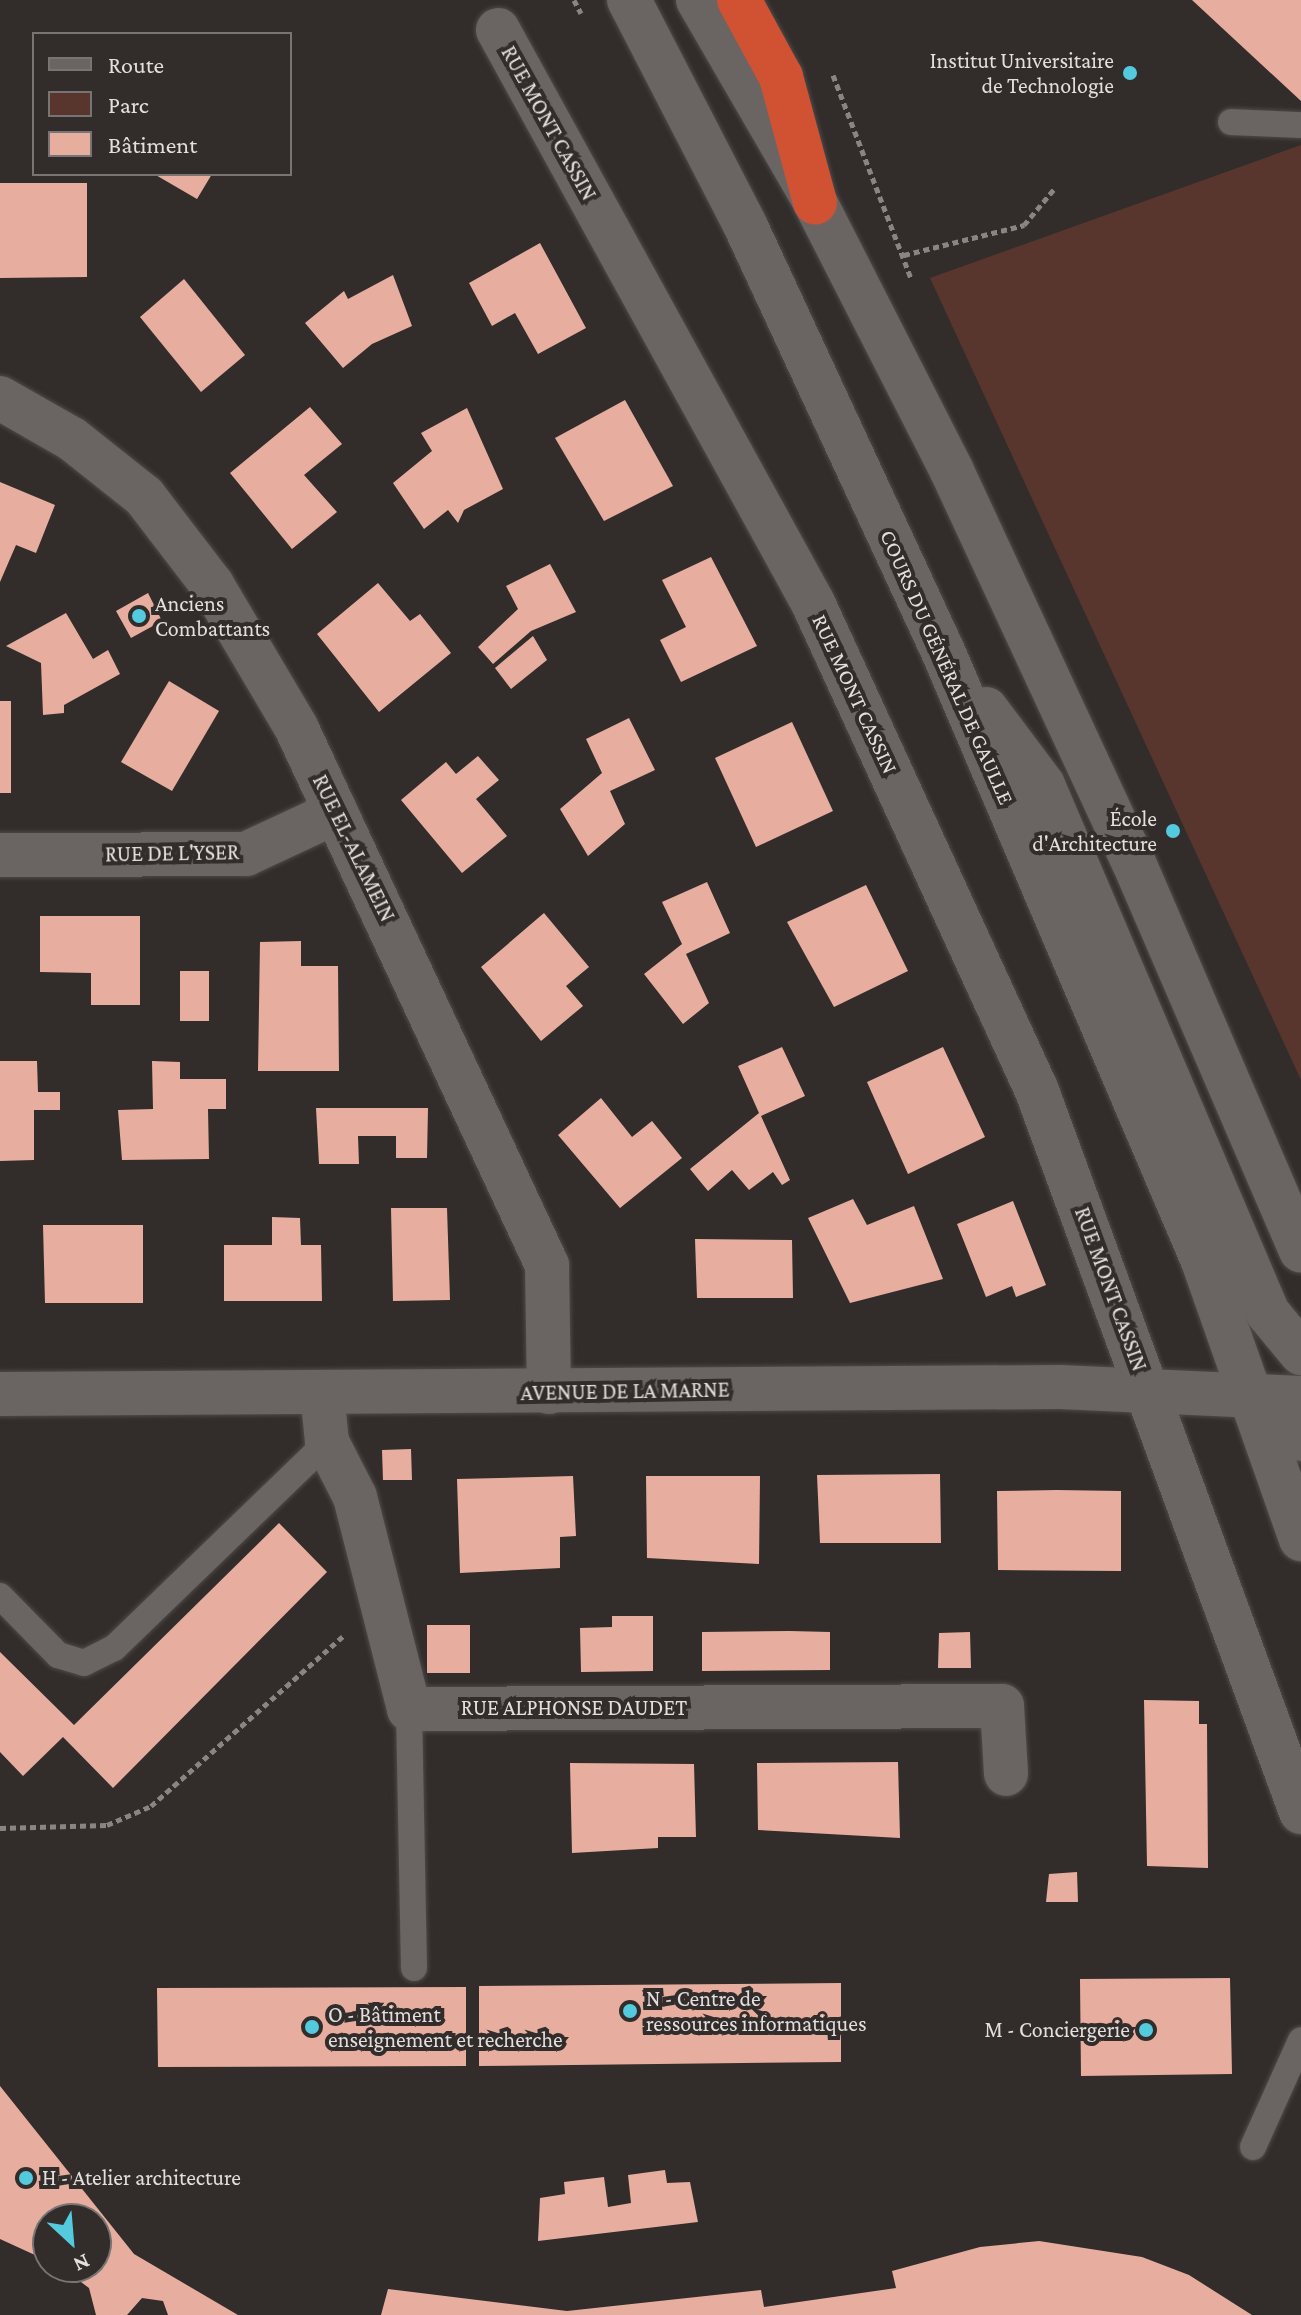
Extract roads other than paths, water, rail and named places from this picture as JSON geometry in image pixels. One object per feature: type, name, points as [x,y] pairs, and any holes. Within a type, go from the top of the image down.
[{"type":"highway","points":[[739,0],[781,77],[815,202]]},
{"type":"street","name":"COURS DU GÉNÉRAL DE GAULLE","points":[[629,0],[746,227],[945,656],[1180,1204],[1301,1539]]},
{"type":"street","points":[[698,0],[815,202],[1086,757],[1301,1251]]},
{"type":"street","name":"RUE MONT CASSIN","points":[[498,30],[813,603],[1037,1091],[1301,1812]]},
{"type":"street","name":"RUE EL-ALAMEIN","points":[[0,398],[72,439],[144,496],[212,585],[336,812],[547,1265],[549,1392]]},
{"type":"street","points":[[945,656],[1043,785],[1268,1313],[1301,1353]]},
{"type":"street","name":"RUE DE L'YSER","points":[[0,855],[246,854],[336,812]]},
{"type":"street","name":"AVENUE DE LA MARNE","points":[[0,1394],[1147,1388],[1301,1398]]},
{"type":"street","points":[[322,1392],[327,1442],[355,1497],[409,1709]]},
{"type":"street","points":[[1249,1394],[1301,1439]]},
{"type":"street","name":"RUE ALPHONSE DAUDET","points":[[409,1709],[1002,1706],[1006,1774]]},
{"type":"lane","points":[[1231,122],[1301,125]]},
{"type":"lane","points":[[0,1596],[58,1655],[84,1663],[114,1648],[327,1442]]},
{"type":"lane","points":[[409,1709],[414,1968]]},
{"type":"lane","points":[[1253,2147],[1301,2040]]},
{"type":"place","name":"Institut Universitaire de Technologie","points":[[1130,73]]},
{"type":"place","name":"Anciens Combattants","points":[[139,616]]},
{"type":"place","name":"École d'Architecture","points":[[1173,831]]},
{"type":"place","name":"N - Centre de ressources informatiques","points":[[630,2011]]},
{"type":"place","name":"O - Bâtiment enseignement et recherche","points":[[312,2027]]},
{"type":"place","name":"M - Conciergerie","points":[[1146,2030]]},
{"type":"place","name":"H - Atelier architecture","points":[[26,2178]]}]
